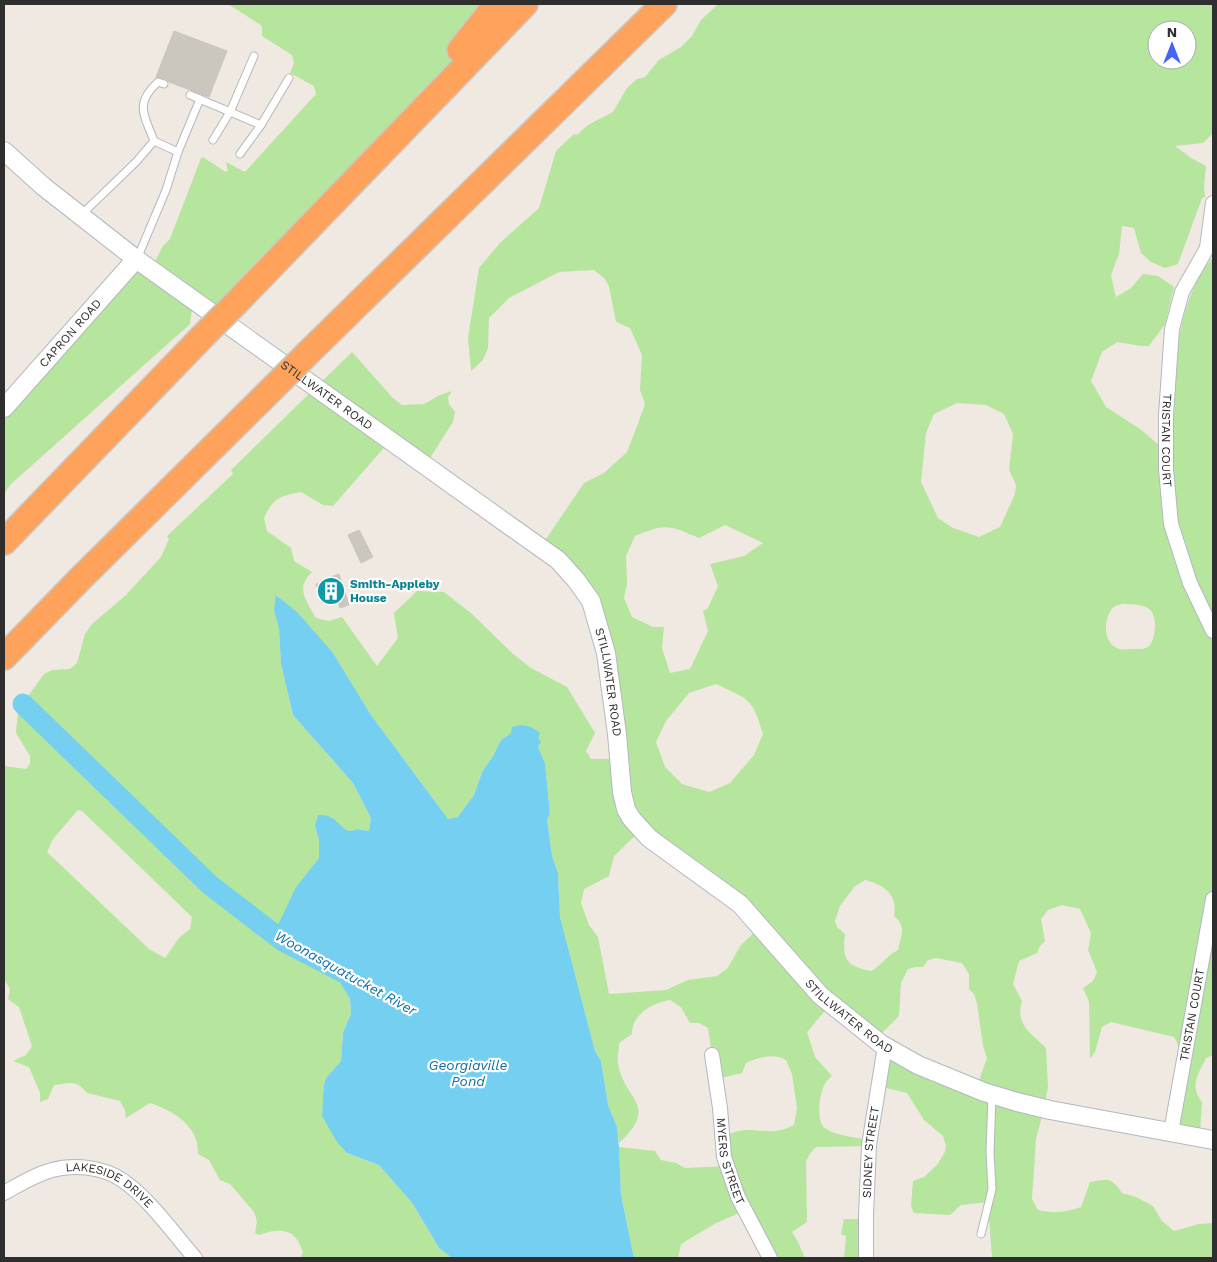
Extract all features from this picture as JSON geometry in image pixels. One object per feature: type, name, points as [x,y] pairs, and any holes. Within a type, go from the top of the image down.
[{"type":"highway","points":[[350,184],[498,4]]},
{"type":"highway","points":[[4,542],[525,4]]},
{"type":"highway","points":[[4,657],[50,608],[664,4]]},
{"type":"street","name":"STILLWATER ROAD","points":[[4,150],[44,188],[136,259],[502,521],[543,548],[565,566],[590,600],[606,653],[617,734],[622,792],[626,809],[649,838],[740,904],[820,995],[850,1021],[885,1046],[918,1065],[992,1095],[1050,1110],[1213,1140]]},
{"type":"street","name":"TRISTAN COURT","points":[[1213,203],[1210,245],[1182,292],[1172,329],[1166,415],[1166,469],[1171,524],[1190,583],[1213,631]]},
{"type":"street","name":"CAPRON ROAD","points":[[4,408],[136,259]]},
{"type":"street","name":"TRISTAN COURT","points":[[1171,1132],[1213,899]]},
{"type":"street","name":"SIDNEY STREET","points":[[866,1258],[869,1145],[885,1046]]},
{"type":"street","name":"MYERS STREET","points":[[712,1055],[720,1108],[724,1157],[738,1197],[770,1258]]},
{"type":"street","name":"LAKESIDE DRIVE","points":[[4,1193],[23,1181],[54,1170],[72,1168],[100,1170],[121,1179],[129,1185],[145,1200],[195,1258]]},
{"type":"lane","points":[[213,140],[230,112],[254,56]]},
{"type":"lane","points":[[240,154],[289,78]]},
{"type":"lane","points":[[164,84],[158,82],[151,88],[143,100],[142,109],[154,140],[178,152]]},
{"type":"lane","points":[[190,95],[260,125]]},
{"type":"lane","points":[[136,259],[166,190],[178,152],[200,99]]},
{"type":"lane","points":[[80,216],[136,162],[154,140]]},
{"type":"lane","points":[[981,1234],[992,1189],[990,1152],[992,1095]]},
{"type":"green space","points":[[228,4],[499,4],[388,138],[222,315],[193,301],[190,324],[10,485],[4,494],[4,407],[141,267],[153,265],[163,246],[170,239],[201,158],[203,157],[224,171],[228,172],[226,162],[245,172],[316,94],[314,86],[290,73],[294,63],[292,55],[262,36],[262,26]]},
{"type":"green space","points":[[718,4],[1213,4],[1213,133],[1203,143],[1175,146],[1206,166],[1205,197],[1202,198],[1178,264],[1165,268],[1151,262],[1141,253],[1134,228],[1122,226],[1119,254],[1111,275],[1116,297],[1131,288],[1143,274],[1158,276],[1174,287],[1165,324],[1149,346],[1117,342],[1102,352],[1091,381],[1106,407],[1140,429],[1172,456],[1177,352],[1182,326],[1189,301],[1199,278],[1213,257],[1213,923],[1207,949],[1213,951],[1213,1055],[1206,1058],[1195,1085],[1202,1102],[1200,1132],[1177,1131],[1182,1102],[1172,1080],[1180,1058],[1179,1049],[1174,1037],[1111,1022],[1102,1027],[1095,1052],[1090,1059],[1089,1002],[1083,988],[1093,981],[1097,972],[1088,950],[1091,933],[1080,909],[1062,905],[1048,910],[1041,919],[1045,941],[1037,953],[1019,961],[1013,984],[1022,1001],[1020,1009],[1025,1028],[1046,1048],[1048,1088],[1036,1139],[1032,1199],[1038,1210],[1060,1212],[1081,1207],[1090,1182],[1109,1180],[1122,1193],[1136,1197],[1153,1206],[1162,1221],[1174,1231],[1199,1224],[1213,1223],[1213,1258],[992,1258],[988,1202],[961,1205],[950,1215],[914,1213],[911,1206],[913,1181],[924,1177],[937,1165],[945,1152],[946,1146],[943,1136],[924,1120],[907,1093],[882,1087],[884,1049],[977,1086],[987,1058],[983,1046],[977,1003],[974,994],[969,989],[969,974],[962,963],[936,958],[928,960],[923,967],[908,969],[901,983],[899,1016],[880,1035],[830,1005],[807,1032],[815,1057],[832,1076],[822,1090],[819,1114],[822,1124],[827,1130],[832,1132],[869,1140],[868,1146],[816,1147],[806,1161],[807,1222],[792,1232],[805,1258],[771,1258],[744,1211],[716,1223],[681,1244],[678,1258],[634,1258],[621,1195],[619,1147],[655,1151],[661,1160],[676,1163],[685,1168],[727,1166],[723,1136],[743,1130],[776,1131],[794,1125],[797,1108],[792,1074],[786,1060],[771,1056],[761,1058],[746,1063],[742,1073],[717,1079],[708,1028],[699,1023],[690,1023],[681,1007],[670,1000],[656,1004],[639,1015],[635,1021],[632,1034],[619,1043],[618,1061],[621,1075],[636,1102],[638,1110],[637,1119],[631,1130],[619,1143],[617,1127],[608,1105],[601,1061],[595,1051],[560,917],[558,873],[552,856],[547,819],[550,813],[545,763],[538,747],[511,733],[501,740],[482,772],[474,795],[458,818],[448,819],[371,715],[333,653],[277,595],[274,611],[279,629],[281,664],[293,715],[353,783],[371,818],[369,831],[346,830],[331,817],[315,826],[319,840],[319,858],[296,887],[308,953],[326,963],[350,999],[351,1014],[343,1033],[341,1061],[326,1078],[347,1153],[379,1165],[413,1204],[439,1248],[452,1258],[301,1258],[303,1252],[298,1240],[291,1234],[283,1231],[259,1235],[255,1233],[257,1221],[254,1212],[230,1184],[220,1180],[209,1160],[198,1154],[194,1135],[190,1128],[176,1115],[150,1103],[126,1118],[125,1110],[120,1101],[87,1093],[72,1083],[54,1085],[48,1099],[40,1102],[40,1093],[29,1067],[13,1061],[26,1055],[32,1046],[19,1007],[8,999],[10,989],[4,979],[4,766],[26,769],[30,764],[30,756],[16,733],[18,710],[44,674],[52,670],[70,669],[77,663],[85,634],[92,624],[126,595],[161,557],[169,539],[167,536],[233,474],[231,470],[352,352],[392,397],[402,405],[424,404],[452,391],[448,397],[449,404],[455,412],[453,422],[426,464],[389,442],[333,506],[323,505],[301,492],[282,497],[271,506],[264,518],[267,531],[291,548],[294,561],[312,572],[304,583],[303,589],[306,600],[316,618],[329,621],[342,617],[377,666],[398,638],[394,613],[417,591],[444,592],[472,614],[512,653],[531,668],[567,687],[595,733],[586,751],[591,759],[616,759],[590,610],[542,545],[584,483],[604,473],[627,452],[645,404],[640,390],[642,355],[630,328],[616,322],[609,286],[604,278],[594,270],[559,272],[509,298],[489,318],[488,348],[483,360],[471,371],[468,338],[479,268],[500,243],[539,208],[556,151],[574,134],[577,135],[588,125],[613,112],[627,88],[637,79],[645,77],[659,60],[681,47],[692,36],[701,20]],"holes":[[[957,403],[986,405],[1004,414],[1013,434],[1009,470],[1016,485],[1015,494],[1000,527],[979,537],[953,528],[938,518],[921,482],[926,433],[934,414]],[[725,525],[763,543],[744,556],[710,564],[718,586],[708,608],[703,611],[708,631],[690,669],[670,673],[662,648],[664,627],[653,627],[632,617],[624,598],[627,584],[626,556],[635,536],[661,527],[673,528],[699,538]],[[1122,604],[1141,605],[1153,614],[1155,620],[1154,635],[1151,644],[1147,647],[1142,649],[1119,649],[1107,637],[1106,625],[1109,614],[1115,606]],[[716,684],[743,697],[756,713],[763,734],[754,755],[730,783],[709,792],[682,784],[665,767],[656,742],[666,721],[689,693]],[[78,810],[82,811],[192,917],[190,929],[179,938],[165,958],[149,949],[47,852],[53,839]],[[640,831],[761,926],[741,945],[727,969],[717,976],[688,980],[666,990],[609,994],[598,937],[589,925],[581,903],[584,889],[609,876],[614,856]],[[865,880],[884,888],[892,896],[895,908],[894,916],[902,928],[898,950],[871,971],[856,967],[848,960],[844,950],[845,934],[837,927],[835,921],[840,906],[854,887]]]},
{"type":"green space","points":[[844,1219],[866,1219],[867,1258],[844,1258],[846,1236],[841,1234]]},
{"type":"water","name":"Georgiaville Pond","points":[[276,595],[298,613],[333,653],[371,715],[448,819],[458,817],[474,795],[482,772],[501,740],[511,733],[512,727],[527,726],[540,733],[538,739],[541,741],[538,747],[545,763],[550,814],[547,819],[552,856],[558,873],[560,917],[595,1051],[601,1061],[608,1105],[617,1127],[621,1195],[634,1258],[452,1258],[439,1248],[413,1204],[379,1165],[347,1153],[337,1142],[322,1116],[326,1078],[341,1061],[343,1033],[351,1014],[350,999],[326,963],[308,953],[279,943],[277,927],[296,887],[319,858],[319,840],[315,826],[318,815],[330,817],[349,831],[356,829],[369,831],[371,818],[353,783],[293,715],[281,664],[279,629],[274,611]]},
{"type":"building","points":[[174,31],[227,51],[209,97],[169,82],[166,79],[156,77]]},
{"type":"building","points":[[359,530],[373,557],[361,563],[348,535]]},
{"type":"building","name":"Smith-Appleby House","points":[[339,574],[349,605],[340,608],[337,598],[322,603],[316,584]]},
{"type":"waterway","name":"Woonasquatucket River","points":[[23,704],[210,885],[283,941],[352,977]]},
{"type":"place","name":"Smith-Appleby House","points":[[331,591]]}]
